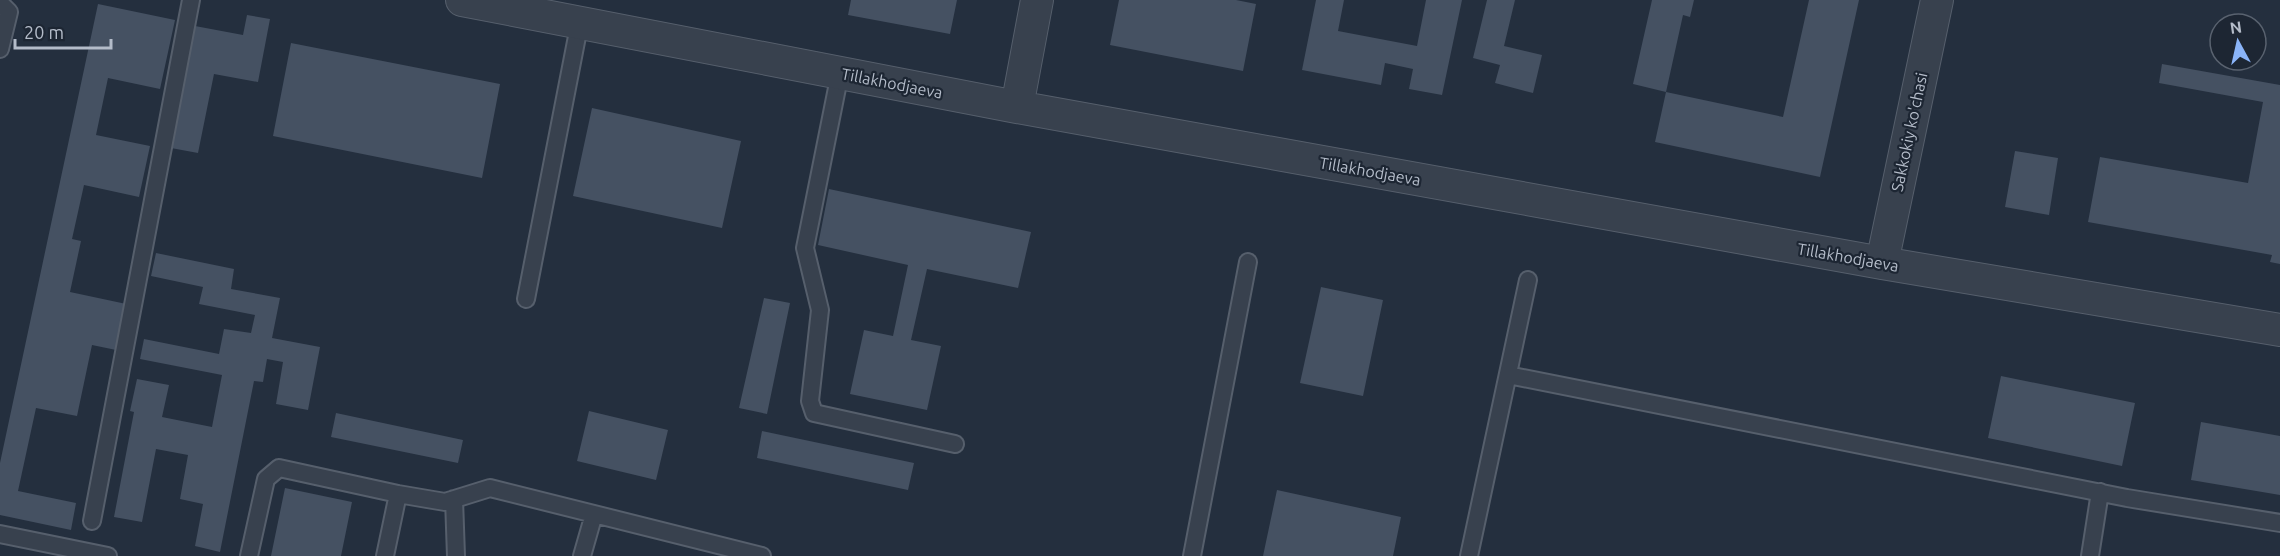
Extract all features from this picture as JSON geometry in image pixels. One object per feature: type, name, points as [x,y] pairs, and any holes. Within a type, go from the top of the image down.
[{"type":"street","name":"Tillakhodjaeva","points":[[462,0],[1017,107],[1882,263],[2280,330]]},
{"type":"street","points":[[1017,107],[1037,0]]},
{"type":"street","name":"Sakkokiy ko'chasi","points":[[1882,263],[1937,0]]},
{"type":"lane","points":[[92,521],[191,0]]},
{"type":"lane","points":[[0,3],[9,12],[0,49]]},
{"type":"lane","points":[[526,298],[580,21]]},
{"type":"lane","points":[[840,73],[805,248],[820,310],[810,401],[814,413],[955,444]]},
{"type":"lane","points":[[1192,556],[1248,262]]},
{"type":"lane","points":[[1469,556],[1528,280]]},
{"type":"lane","points":[[1508,375],[2100,492],[2280,523]]},
{"type":"lane","points":[[249,556],[266,478],[279,468],[445,502],[490,488],[762,556]]},
{"type":"lane","points":[[2090,556],[2100,492]]},
{"type":"lane","points":[[386,556],[398,494]]},
{"type":"lane","points":[[454,499],[456,556]]},
{"type":"lane","points":[[582,556],[594,514]]},
{"type":"lane","points":[[0,534],[108,556]]},
{"type":"building","points":[[851,0],[957,0],[950,34],[848,15]]},
{"type":"building","points":[[1119,0],[1236,0],[1256,4],[1243,71],[1110,45]]},
{"type":"building","points":[[1316,0],[1344,0],[1338,31],[1417,46],[1426,0],[1462,0],[1442,95],[1409,89],[1413,69],[1385,63],[1381,85],[1302,70]]},
{"type":"building","points":[[1487,0],[1515,0],[1504,46],[1542,55],[1533,93],[1495,83],[1500,65],[1473,58]]},
{"type":"building","points":[[1652,0],[1694,0],[1690,17],[1683,15],[1666,92],[1633,84]]},
{"type":"building","points":[[1809,0],[1859,0],[1820,177],[1655,142],[1666,92],[1783,117]]},
{"type":"building","points":[[98,4],[175,20],[160,89],[108,78],[96,135],[150,146],[139,197],[84,185],[72,239],[81,241],[70,292],[131,305],[121,351],[92,345],[77,416],[36,408],[18,491],[76,503],[71,530],[0,515],[0,463]]},
{"type":"building","points":[[247,15],[270,19],[258,82],[214,74],[198,153],[171,148],[195,26],[243,35]]},
{"type":"building","points":[[291,43],[500,84],[482,178],[273,136]]},
{"type":"building","points":[[2162,64],[2280,85],[2280,264],[2270,262],[2272,255],[2088,222],[2100,157],[2248,183],[2263,102],[2159,83]]},
{"type":"building","points":[[592,108],[741,141],[722,228],[573,196]]},
{"type":"building","points":[[2015,151],[2058,158],[2049,215],[2005,207]]},
{"type":"building","points":[[829,189],[1031,232],[1018,288],[927,269],[911,340],[941,346],[927,410],[850,394],[864,330],[893,336],[908,265],[818,245]]},
{"type":"building","points":[[156,253],[234,269],[231,289],[280,298],[272,338],[320,347],[308,410],[276,404],[283,362],[267,359],[263,382],[254,381],[220,552],[195,546],[203,504],[180,499],[188,455],[156,449],[142,522],[114,517],[134,412],[130,411],[137,379],[169,385],[162,417],[212,427],[222,375],[140,359],[144,339],[219,354],[224,329],[251,333],[255,315],[199,304],[203,287],[151,276]]},
{"type":"building","points":[[1321,287],[1383,300],[1363,396],[1300,383]]},
{"type":"building","points":[[764,298],[790,303],[767,414],[739,408]]},
{"type":"building","points":[[2001,376],[2135,403],[2122,466],[1988,438]]},
{"type":"building","points":[[589,411],[668,430],[656,480],[577,461]]},
{"type":"building","points":[[336,413],[463,440],[458,463],[331,437]]},
{"type":"building","points":[[2201,422],[2280,436],[2280,495],[2191,480]]},
{"type":"building","points":[[762,431],[914,463],[908,490],[757,458]]},
{"type":"building","points":[[285,488],[352,502],[341,556],[271,556]]},
{"type":"building","points":[[1277,490],[1401,517],[1393,556],[1263,556]]}]
